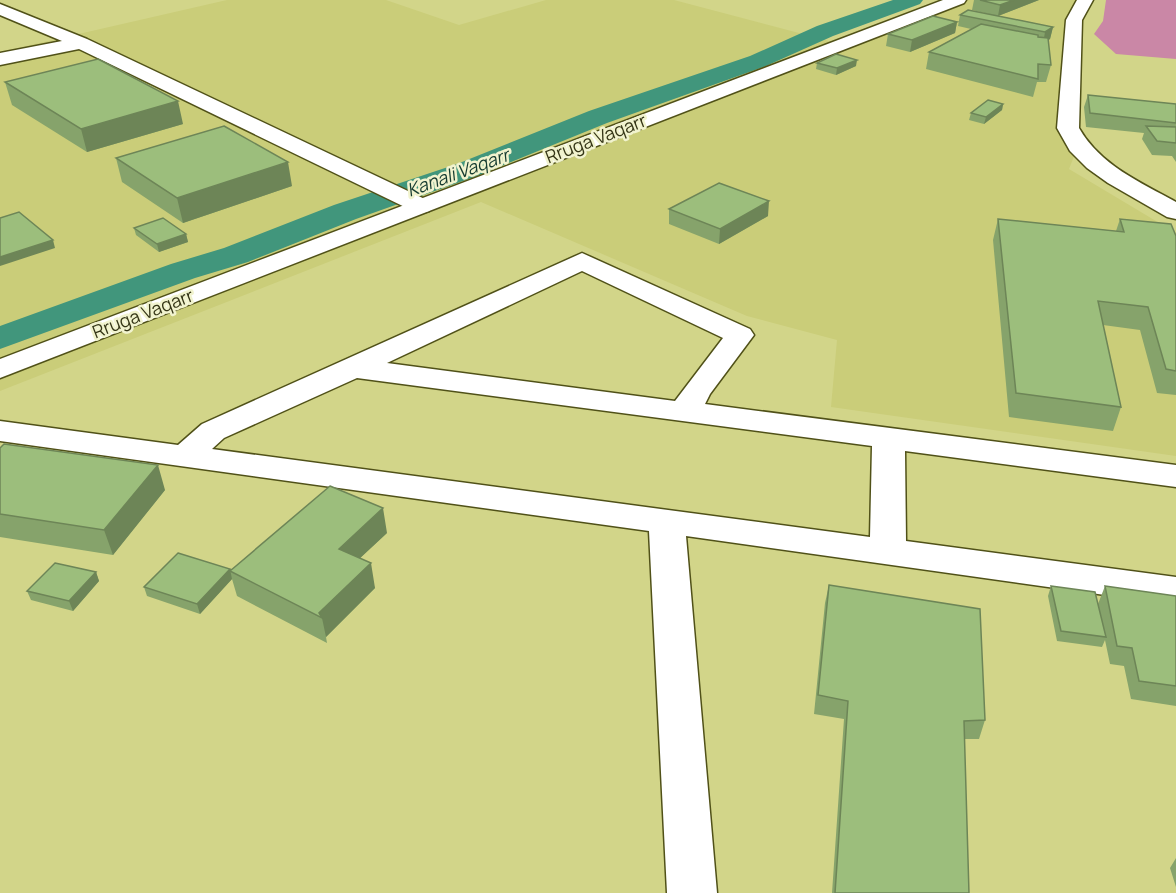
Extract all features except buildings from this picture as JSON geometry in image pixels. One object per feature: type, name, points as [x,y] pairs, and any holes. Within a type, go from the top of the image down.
[{"type":"street","name":"Rruga Vaqarr","points":[[0,369],[403,198],[958,0]]},
{"type":"street","points":[[1085,0],[1074,20],[1068,128],[1078,146],[1095,163],[1116,178],[1176,212]]},
{"type":"street","points":[[0,9],[81,43],[403,198]]},
{"type":"street","points":[[0,59],[81,43]]},
{"type":"street","points":[[184,457],[213,431],[582,261],[740,335],[713,372],[700,384],[691,398],[687,411]]},
{"type":"street","points":[[353,368],[1176,476]]},
{"type":"street","points":[[0,431],[1176,591]]},
{"type":"street","points":[[888,553],[889,437]]},
{"type":"street","points":[[667,523],[692,893]]},
{"type":"shaded area","points":[[227,0],[386,0],[459,25],[546,0],[674,0],[833,42],[950,0],[1085,0],[1074,20],[1078,146],[1069,169],[1176,233],[1176,456],[831,407],[837,340],[747,316],[481,202],[0,391],[0,52]]},
{"type":"shaded area","points":[[1106,0],[1176,0],[1176,59],[1116,54],[1094,34],[1103,21]]},
{"type":"waterway","name":"Kanali Vaqarr","points":[[0,338],[467,170],[598,117],[758,61],[825,31],[913,0]]}]
